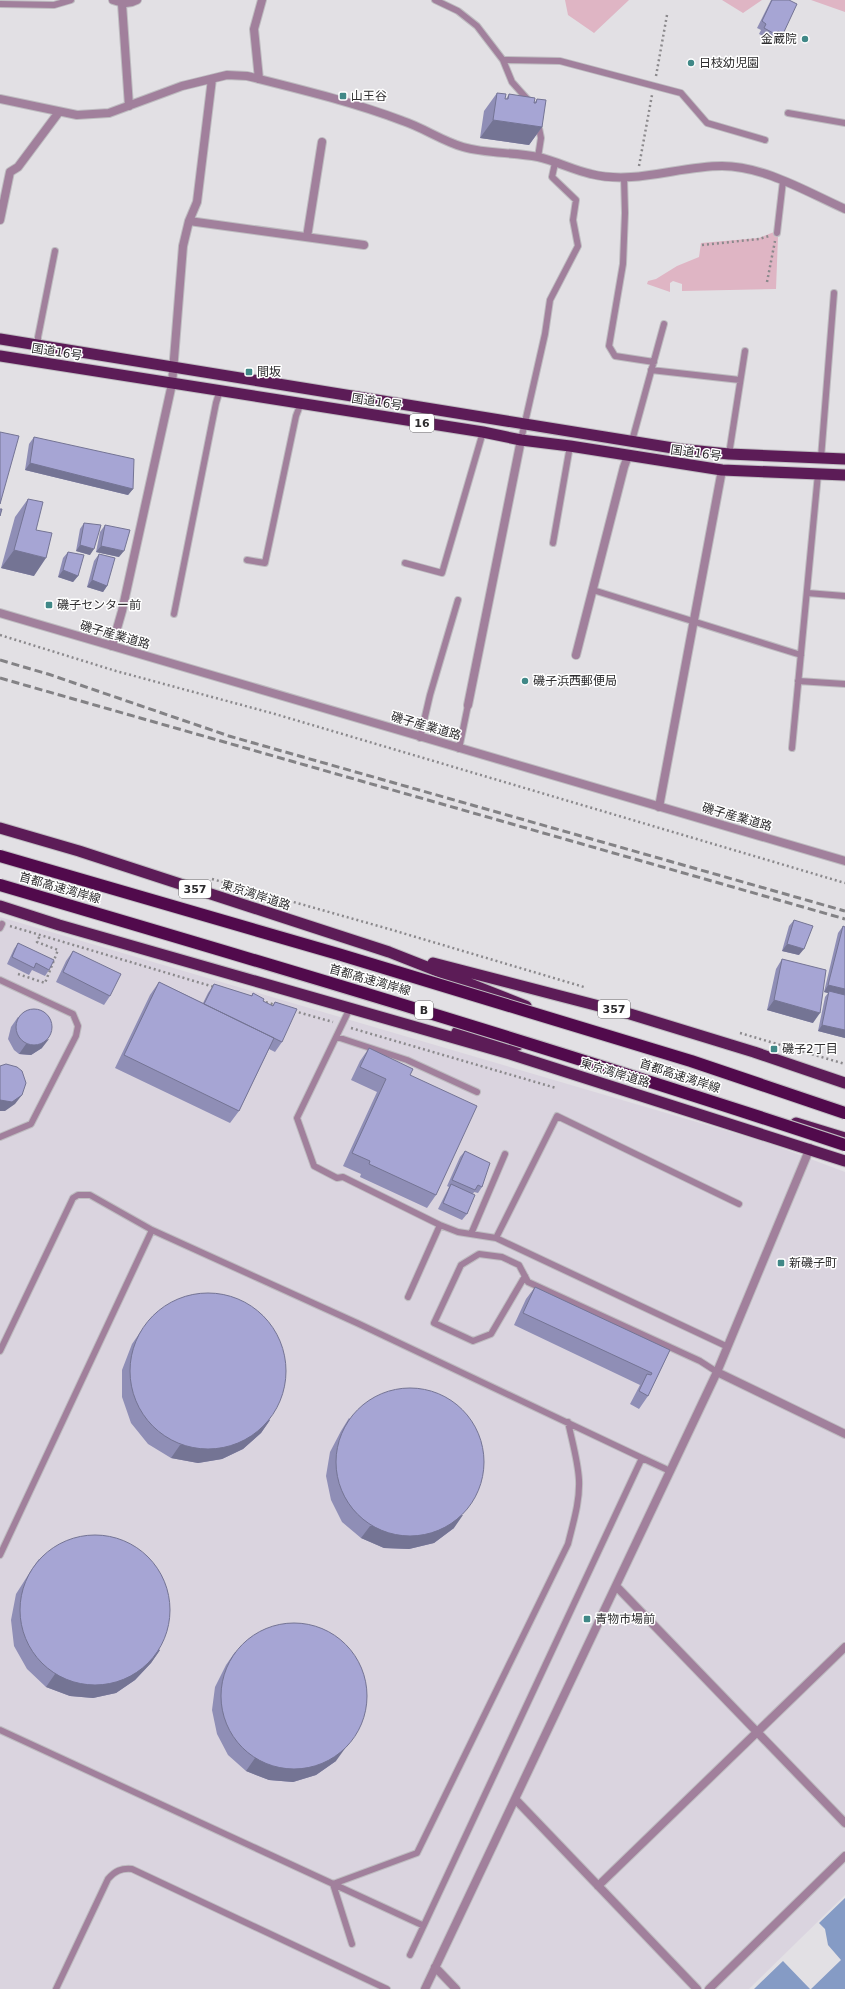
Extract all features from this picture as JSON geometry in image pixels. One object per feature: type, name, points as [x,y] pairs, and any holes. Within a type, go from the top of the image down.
[{"type":"highway","name":"国道16号","points":[[0,339],[173,369],[632,441],[729,454],[845,459]]},
{"type":"highway","name":"国道16号","points":[[0,356],[483,432],[521,440],[570,446],[722,470],[845,475]]},
{"type":"highway","name":"東京湾岸道路","points":[[0,828],[80,851],[389,952],[630,1014],[754,1052],[845,1083]]},
{"type":"highway","name":"首都高速湾岸線","points":[[0,856],[346,957],[691,1061],[845,1113]]},
{"type":"highway","name":"首都高速湾岸線","points":[[0,885],[415,1008],[693,1094],[845,1145]]},
{"type":"highway","name":"東京湾岸道路","points":[[0,906],[66,927],[510,1054],[845,1160]]},
{"type":"highway","name":"東京湾岸道路","points":[[389,952],[648,1052],[845,1118]]},
{"type":"highway","name":"東京湾岸道路","points":[[376,1016],[474,1035],[651,1076],[845,1138]]},
{"type":"street","points":[[113,0],[122,4],[132,3],[137,0]]},
{"type":"street","points":[[259,78],[254,29],[262,0]]},
{"type":"street","points":[[122,4],[129,106]]},
{"type":"street","points":[[0,99],[59,112],[78,115],[89,114],[109,112],[182,86],[212,78],[227,75],[247,76],[259,78],[391,116],[464,148],[538,157],[592,175],[624,177],[645,176],[701,167],[724,166],[752,170],[783,181],[845,209]]},
{"type":"street","points":[[112,646],[122,610],[172,384],[183,246],[189,221],[197,202],[212,78]]},
{"type":"street","points":[[0,220],[3,193],[10,172],[18,167],[59,112]]},
{"type":"street","points":[[307,237],[322,142]]},
{"type":"street","points":[[189,221],[364,245]]},
{"type":"street","points":[[468,705],[521,440]]},
{"type":"street","points":[[576,655],[628,456]]},
{"type":"street","points":[[659,807],[722,470]]},
{"type":"street","name":"磯子産業道路","points":[[0,613],[420,738],[845,861]]},
{"type":"street","points":[[425,1989],[516,1800],[717,1372],[810,1148]]},
{"type":"street","points":[[717,1372],[845,1434]]},
{"type":"street","points":[[616,1586],[845,1823]]},
{"type":"street","points":[[598,1886],[845,1647]]},
{"type":"street","points":[[516,1800],[697,1989]]},
{"type":"street","points":[[709,1989],[845,1856]]},
{"type":"street","points":[[435,1967],[456,1989]]},
{"type":"lane","points":[[0,4],[54,5],[71,0]]},
{"type":"lane","points":[[434,0],[458,11],[477,26],[503,60],[512,82],[528,99],[534,112],[541,138],[538,157]]},
{"type":"lane","points":[[503,60],[560,61],[681,93],[706,123],[765,140]]},
{"type":"lane","points":[[788,113],[845,123]]},
{"type":"lane","points":[[521,440],[545,334],[550,300],[578,246],[573,220],[576,200],[552,177],[555,163]]},
{"type":"lane","points":[[624,177],[625,213],[623,264],[609,346],[615,356],[654,362]]},
{"type":"lane","points":[[777,233],[783,181]]},
{"type":"lane","points":[[38,345],[38,337],[55,251]]},
{"type":"lane","points":[[821,458],[834,293]]},
{"type":"lane","points":[[632,441],[664,324]]},
{"type":"lane","points":[[729,454],[744,351]]},
{"type":"lane","points":[[651,370],[740,380]]},
{"type":"lane","points":[[174,614],[216,403],[220,390]]},
{"type":"lane","points":[[247,560],[265,563],[296,416],[301,403]]},
{"type":"lane","points":[[405,563],[442,573],[483,432]]},
{"type":"lane","points":[[553,543],[570,446]]},
{"type":"lane","points":[[792,748],[818,474]]},
{"type":"lane","points":[[593,590],[801,655]]},
{"type":"lane","points":[[807,593],[845,596]]},
{"type":"lane","points":[[420,738],[430,695],[458,600]]},
{"type":"lane","points":[[798,681],[845,684]]},
{"type":"lane","points":[[459,749],[468,705]]},
{"type":"lane","points":[[0,980],[73,1014],[78,1026],[76,1036],[31,1124],[1,1135]]},
{"type":"lane","points":[[350,1008],[298,1118],[314,1166],[337,1178],[343,1177],[440,1225],[458,1232],[496,1238],[728,1347]]},
{"type":"lane","points":[[337,1037],[407,1060],[477,1092]]},
{"type":"lane","points":[[496,1238],[557,1116],[739,1204]]},
{"type":"lane","points":[[471,1234],[505,1154]]},
{"type":"lane","points":[[0,1351],[73,1198],[78,1195],[90,1195],[152,1230],[357,1323],[670,1471]]},
{"type":"lane","points":[[408,1297],[440,1225]]},
{"type":"lane","points":[[0,1555],[152,1230]]},
{"type":"lane","points":[[525,1276],[491,1334],[484,1338],[473,1341],[434,1324],[461,1265],[479,1254],[502,1257],[519,1265],[525,1276],[528,1282],[700,1361],[717,1372]]},
{"type":"lane","points":[[333,1884],[417,1853],[568,1544],[576,1512],[579,1481],[568,1422]]},
{"type":"lane","points":[[410,1954],[422,1924],[642,1458]]},
{"type":"lane","points":[[0,1730],[422,1924]]},
{"type":"lane","points":[[56,1989],[108,1879],[115,1872],[124,1868],[132,1869],[387,1989]]},
{"type":"lane","points":[[333,1884],[352,1944]]},
{"type":"path","points":[[702,245],[759,239],[777,233]]},
{"type":"path","points":[[767,282],[773,252]]},
{"type":"path","points":[[0,635],[116,671],[275,714],[845,883]]},
{"type":"path","points":[[204,877],[358,920],[590,989]]},
{"type":"path","points":[[1,926],[40,935],[222,989]]},
{"type":"path","points":[[18,974],[45,983],[58,950],[37,942],[40,935]]},
{"type":"path","points":[[260,1000],[282,1007]]},
{"type":"path","points":[[290,1009],[556,1088]]},
{"type":"path","points":[[732,1031],[845,1064]]},
{"type":"shaded area","points":[[565,0],[629,0],[594,33],[568,15]]},
{"type":"shaded area","points":[[722,0],[762,0],[743,13]]},
{"type":"shaded area","points":[[811,0],[845,0],[845,12]]},
{"type":"shaded area","points":[[774,232],[774,236],[778,237],[776,289],[682,291],[682,284],[673,281],[670,283],[670,292],[647,284],[648,281],[656,279],[677,266],[699,257],[701,243],[759,238]]},
{"type":"shaded area","points":[[0,917],[768,1143],[845,1172],[845,1895],[749,1989],[0,1989]]},
{"type":"water","points":[[845,1898],[845,1989],[811,1989],[841,1960],[828,1945],[825,1929],[819,1923]]},
{"type":"water","points":[[783,1961],[810,1989],[754,1989]]},
{"type":"building","points":[[772,0],[789,0],[797,4],[783,34],[778,31],[775,34],[764,28],[766,24],[762,21]]},
{"type":"building","points":[[497,93],[506,94],[505,99],[508,99],[509,94],[535,98],[534,103],[536,103],[537,99],[546,100],[542,127],[493,120]]},
{"type":"building","points":[[0,432],[19,436],[0,504]]},
{"type":"building","points":[[34,437],[134,459],[133,489],[30,463]]},
{"type":"building","points":[[28,499],[43,502],[36,530],[52,533],[46,558],[14,550]]},
{"type":"building","points":[[84,523],[101,525],[94,549],[80,545]]},
{"type":"building","points":[[105,525],[130,530],[124,551],[101,546]]},
{"type":"building","points":[[68,552],[84,555],[78,576],[63,570]]},
{"type":"building","points":[[99,554],[115,558],[107,586],[92,580]]},
{"type":"building","points":[[794,920],[813,926],[804,949],[787,944]]},
{"type":"building","points":[[843,926],[845,927],[845,989],[828,985]]},
{"type":"building","points":[[18,943],[54,960],[49,970],[36,963],[34,968],[12,957]]},
{"type":"building","points":[[73,951],[121,974],[110,996],[63,972]]},
{"type":"building","points":[[782,959],[826,970],[820,1013],[774,1000]]},
{"type":"building","points":[[159,982],[274,1038],[239,1111],[124,1055]]},
{"type":"building","points":[[214,984],[252,996],[253,993],[264,999],[263,1001],[273,1006],[275,1002],[297,1009],[282,1042],[204,1004]]},
{"type":"building","points":[[829,991],[845,995],[845,1030],[822,1025]]},
{"type":"building","points":[[38,1009],[47,1014],[51,1020],[51,1034],[47,1040],[38,1045],[30,1045],[21,1040],[17,1034],[16,1023],[21,1014],[27,1010]]},
{"type":"building","points":[[369,1048],[413,1069],[410,1075],[477,1106],[436,1195],[369,1164],[370,1161],[352,1153],[386,1079],[360,1067]]},
{"type":"building","points":[[6,1064],[17,1067],[22,1071],[26,1083],[22,1095],[12,1102],[0,1100],[0,1066]]},
{"type":"building","points":[[465,1151],[490,1163],[482,1187],[478,1185],[475,1190],[452,1180]]},
{"type":"building","points":[[451,1184],[475,1195],[467,1214],[443,1203]]},
{"type":"building","points":[[535,1287],[670,1350],[648,1396],[639,1391],[647,1374],[651,1375],[652,1373],[523,1313]]},
{"type":"building","points":[[208,1293],[238,1299],[251,1306],[263,1316],[273,1328],[280,1341],[286,1371],[280,1401],[273,1414],[263,1426],[251,1436],[238,1443],[208,1449],[178,1443],[165,1436],[153,1426],[143,1414],[136,1401],[130,1371],[136,1341],[143,1328],[153,1316],[165,1306],[178,1299]]},
{"type":"building","points":[[403,1388],[417,1388],[432,1391],[445,1396],[463,1409],[476,1427],[479,1434],[483,1448],[483,1476],[479,1490],[476,1497],[463,1515],[445,1528],[438,1531],[417,1536],[403,1536],[388,1533],[375,1528],[357,1515],[344,1497],[341,1490],[336,1469],[336,1455],[339,1440],[344,1427],[357,1409],[375,1396],[382,1393]]},
{"type":"building","points":[[88,1535],[102,1535],[117,1538],[130,1544],[143,1552],[153,1562],[167,1588],[170,1610],[169,1625],[164,1639],[153,1658],[143,1668],[117,1682],[102,1685],[88,1685],[73,1682],[60,1676],[47,1668],[37,1658],[23,1632],[20,1617],[20,1603],[23,1588],[29,1575],[37,1562],[47,1552],[73,1538]]},
{"type":"building","points":[[294,1623],[322,1629],[340,1640],[350,1650],[361,1668],[367,1696],[361,1724],[350,1742],[340,1752],[322,1763],[294,1769],[266,1763],[248,1752],[238,1742],[227,1724],[221,1696],[227,1668],[238,1650],[248,1640],[266,1629]]},
{"type":"railway","points":[[0,660],[48,674],[229,736],[845,911]]},
{"type":"railway","points":[[0,678],[845,919]]},
{"type":"place","name":"金蔵院","points":[[805,39]]},
{"type":"place","name":"日枝幼児園","points":[[691,63]]},
{"type":"place","name":"山王谷","points":[[343,96]]},
{"type":"place","name":"間坂","points":[[249,372]]},
{"type":"place","name":"磯子センター前","points":[[49,605]]},
{"type":"place","name":"磯子浜西郵便局","points":[[525,681]]},
{"type":"place","name":"磯子2丁目","points":[[774,1049]]},
{"type":"place","name":"新磯子町","points":[[781,1263]]},
{"type":"place","name":"青物市場前","points":[[587,1619]]}]
